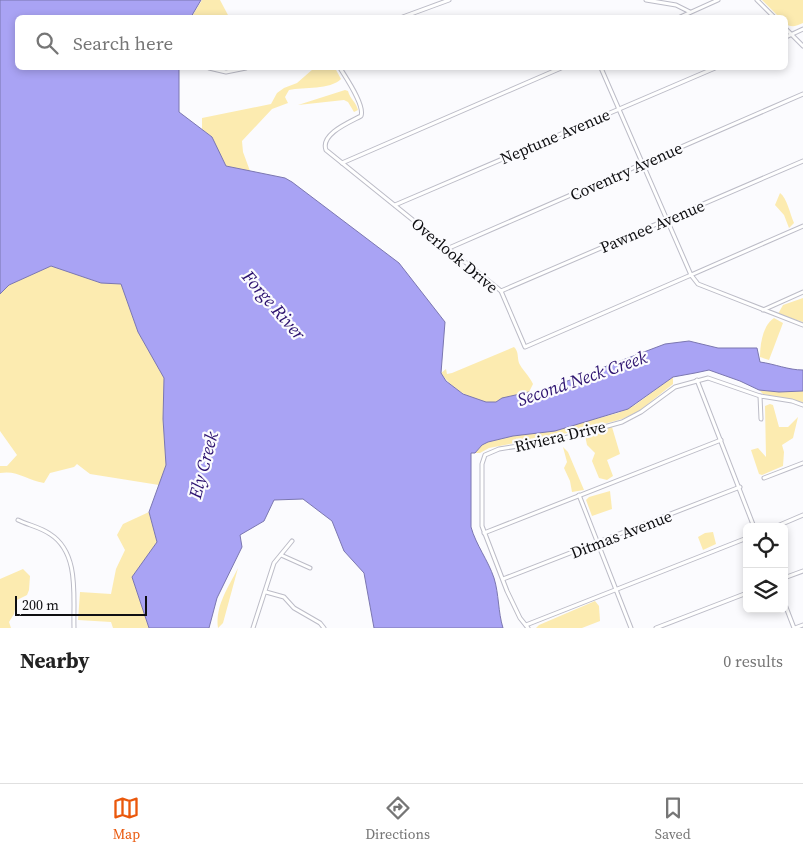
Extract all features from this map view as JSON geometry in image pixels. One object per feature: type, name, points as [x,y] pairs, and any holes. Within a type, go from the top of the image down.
[{"type":"street","points":[[408,15],[449,0]]},
{"type":"street","points":[[646,0],[676,5],[690,12]]},
{"type":"street","points":[[684,15],[718,0]]},
{"type":"street","points":[[757,0],[771,15]]},
{"type":"street","points":[[788,36],[803,29]]},
{"type":"street","points":[[788,31],[803,46]]},
{"type":"street","points":[[218,70],[226,72],[236,70]]},
{"type":"street","name":"Overlook Drive","points":[[341,70],[363,112],[361,116],[332,133],[324,145],[326,150],[502,291],[509,312],[525,347],[691,275]]},
{"type":"street","points":[[342,163],[557,70]]},
{"type":"street","points":[[602,70],[691,275],[698,284],[803,325]]},
{"type":"street","name":"Neptune Avenue","points":[[395,205],[710,70]]},
{"type":"street","name":"Coventry Avenue","points":[[449,248],[803,94]]},
{"type":"street","name":"Pawnee Avenue","points":[[502,291],[803,161]]},
{"type":"street","points":[[691,275],[803,226]]},
{"type":"street","points":[[763,310],[803,292]]},
{"type":"street","name":"Riviera Drive","points":[[527,627],[520,618],[482,526],[482,473],[485,455],[499,449],[557,440],[622,422],[641,412],[675,387],[708,378],[760,396],[803,405]]},
{"type":"street","points":[[697,380],[753,523]]},
{"type":"street","points":[[760,396],[762,419]]},
{"type":"street","points":[[484,533],[720,440]]},
{"type":"street","points":[[764,478],[803,463]]},
{"type":"street","name":"Ditmas Avenue","points":[[503,579],[740,487]]},
{"type":"street","points":[[579,495],[631,628]]},
{"type":"street","points":[[785,523],[803,516]]},
{"type":"street","points":[[18,520],[50,534],[65,550],[72,568],[74,628]]},
{"type":"street","points":[[527,627],[615,589],[743,540]]},
{"type":"street","points":[[253,628],[274,563],[292,541]]},
{"type":"street","points":[[281,555],[310,568]]},
{"type":"street","points":[[788,577],[803,571]]},
{"type":"street","points":[[266,592],[284,597],[294,608],[320,623],[324,628]]},
{"type":"street","points":[[656,628],[743,595]]},
{"type":"street","points":[[788,611],[795,628],[803,625]]},
{"type":"shaded area","points":[[202,0],[220,0],[228,15],[193,15]]},
{"type":"shaded area","points":[[762,0],[803,0],[803,23],[790,26],[788,25],[788,15],[777,15]]},
{"type":"shaded area","points":[[312,70],[336,70],[341,79],[324,87],[289,90],[285,97],[288,103],[272,109],[242,141],[243,152],[250,171],[226,166],[212,137],[202,129],[202,118],[271,104],[277,93],[297,83]]},
{"type":"shaded area","points":[[345,90],[348,91],[358,110],[354,112],[348,102],[344,100],[298,105]]},
{"type":"shaded area","points":[[780,193],[786,202],[794,223],[789,228],[784,215],[775,205]]},
{"type":"shaded area","points":[[51,266],[101,283],[121,284],[138,332],[164,378],[163,419],[166,465],[159,485],[90,474],[77,464],[74,467],[50,473],[44,483],[17,474],[0,473],[0,466],[7,466],[17,455],[0,431],[0,294],[9,285]]},
{"type":"shaded area","points":[[803,298],[803,322],[778,314],[783,305]]},
{"type":"shaded area","points":[[774,318],[783,323],[769,360],[760,357],[761,346],[767,325]]},
{"type":"shaded area","points":[[514,347],[520,365],[533,384],[529,392],[496,402],[480,401],[457,390],[441,373],[446,369],[447,374],[452,373]]},
{"type":"shaded area","points":[[673,377],[673,384],[639,411],[622,419],[578,431],[489,448],[480,453],[475,453],[482,445],[488,442],[572,425],[618,413],[635,405]]},
{"type":"shaded area","points":[[759,390],[779,392],[803,391],[803,402],[763,394]]},
{"type":"shaded area","points":[[773,405],[779,427],[788,427],[798,417],[793,438],[782,445],[784,452],[783,466],[762,475],[759,474],[751,450],[758,448],[766,457],[765,406]]},
{"type":"shaded area","points":[[612,427],[620,454],[607,460],[613,476],[607,480],[599,478],[592,461],[595,453],[587,445],[585,435]]},
{"type":"shaded area","points":[[563,447],[568,452],[584,490],[572,492],[570,481],[564,468],[567,462]]},
{"type":"shaded area","points":[[610,491],[612,509],[592,516],[586,500],[589,497]]},
{"type":"shaded area","points":[[149,512],[157,542],[132,577],[149,628],[113,628],[111,622],[78,620],[80,592],[111,594],[116,569],[125,550],[117,535],[123,524]]},
{"type":"shaded area","points":[[713,532],[716,544],[703,550],[698,537],[705,533]]},
{"type":"shaded area","points":[[238,568],[223,623],[218,628],[220,605]]},
{"type":"shaded area","points":[[23,569],[30,576],[29,590],[27,595],[17,600],[14,614],[9,622],[11,628],[0,628],[0,579]]},
{"type":"shaded area","points":[[595,601],[599,606],[600,621],[582,628],[536,628],[539,625]]},
{"type":"water","points":[[0,0],[201,0],[192,15],[15,15],[15,70],[179,70],[179,112],[212,137],[226,166],[285,178],[399,263],[445,322],[441,373],[446,381],[463,394],[486,402],[496,402],[502,398],[529,392],[533,394],[665,344],[689,341],[718,348],[757,348],[760,362],[803,370],[803,391],[779,392],[759,390],[709,370],[673,377],[628,409],[555,431],[513,436],[488,442],[482,445],[475,453],[471,453],[471,527],[494,578],[503,628],[374,628],[364,573],[344,551],[332,521],[303,499],[274,500],[264,521],[240,535],[242,547],[217,598],[209,628],[149,628],[132,577],[157,542],[149,512],[166,465],[163,419],[164,378],[138,332],[121,284],[101,283],[51,266],[9,285],[0,294]]},
{"type":"water label","name":"Forge River","points":[[274,305]]},
{"type":"water label","name":"Second Neck Creek","points":[[582,378]]},
{"type":"water label","name":"Ely Creek","points":[[203,465]]}]
